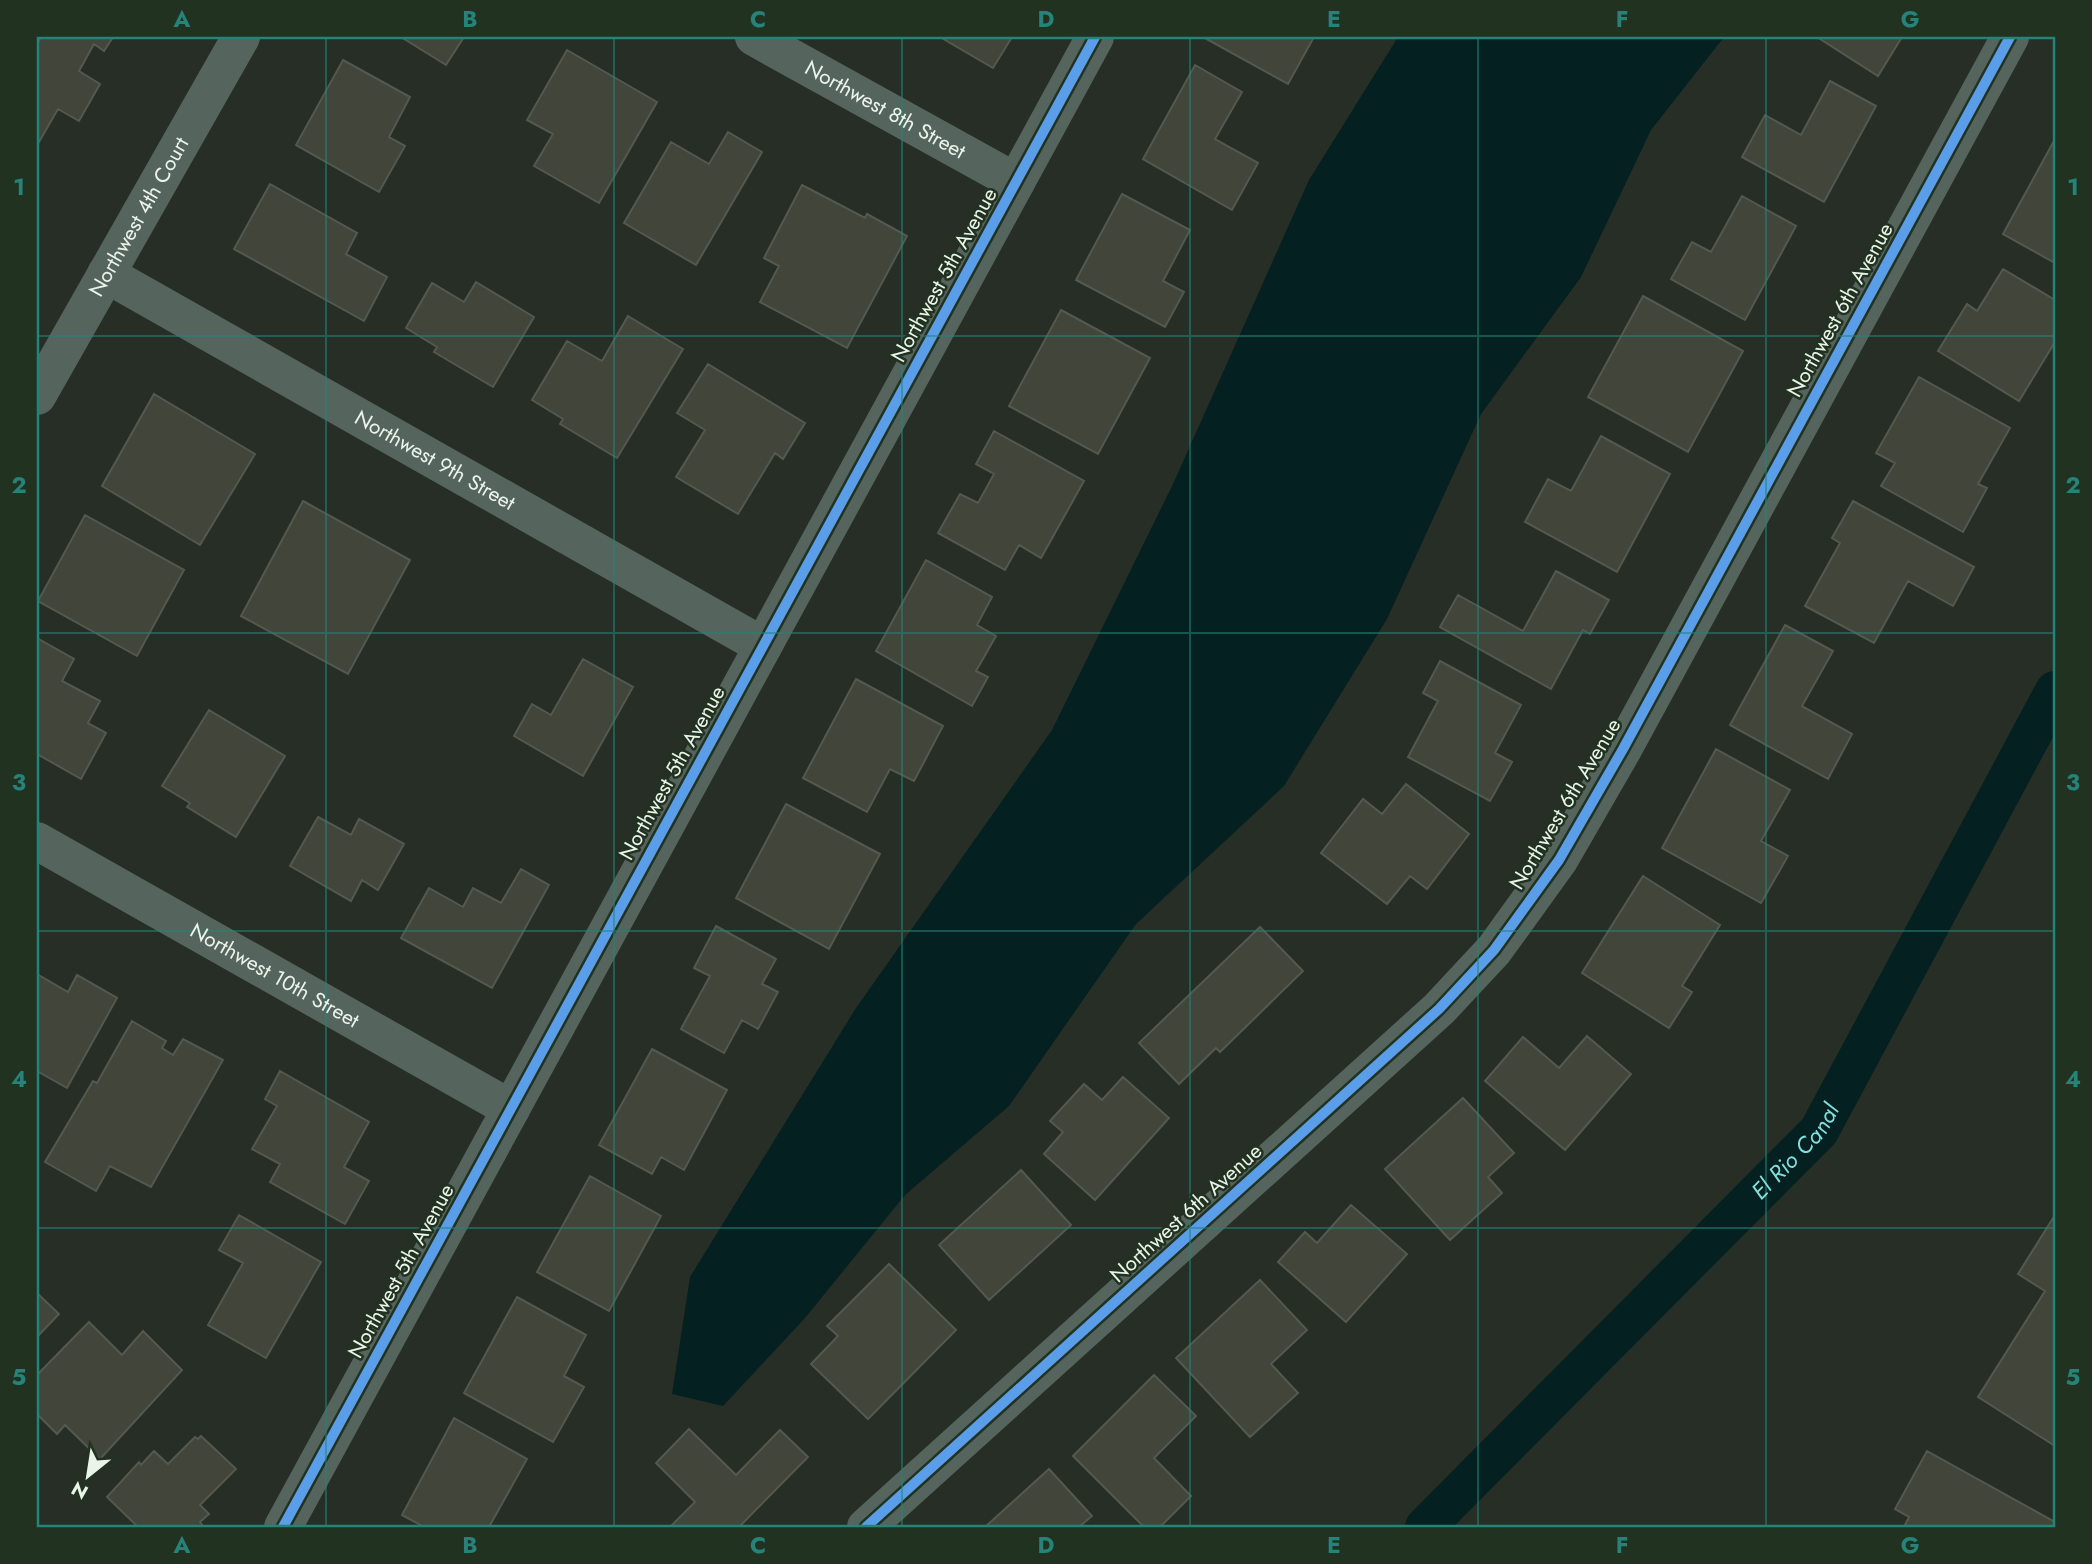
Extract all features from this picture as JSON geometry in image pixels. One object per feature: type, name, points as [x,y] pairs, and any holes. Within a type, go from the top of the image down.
[{"type":"street","name":"Northwest 4th Court","points":[[37,396],[241,37]]},
{"type":"street","name":"Northwest 8th Street","points":[[754,37],[1016,182]]},
{"type":"street","name":"Northwest 5th Avenue","points":[[283,1527],[1095,37]]},
{"type":"street","name":"Northwest 6th Avenue","points":[[866,1527],[1439,1009],[1494,950],[1559,860],[1623,749],[2010,37]]},
{"type":"street","name":"Northwest 9th Street","points":[[106,274],[763,646]]},
{"type":"street","name":"Northwest 10th Street","points":[[37,841],[511,1109]]},
{"type":"water","points":[[1398,37],[1724,37],[1651,130],[1581,277],[1481,414],[1387,619],[1284,786],[1136,924],[1009,1106],[905,1195],[805,1318],[723,1406],[672,1394],[690,1277],[856,1008],[1052,730],[1173,484],[1309,180]]},
{"type":"building","points":[[41,37],[113,37],[104,51],[94,44],[79,71],[100,84],[79,121],[58,109],[39,142],[37,44]]},
{"type":"building","points":[[401,37],[464,37],[446,65]]},
{"type":"building","points":[[940,37],[1012,37],[993,68]]},
{"type":"building","points":[[1203,37],[1314,37],[1288,84]]},
{"type":"building","points":[[1817,37],[1902,37],[1878,76]]},
{"type":"building","points":[[567,50],[657,102],[599,203],[534,166],[553,134],[527,120]]},
{"type":"building","points":[[343,60],[410,97],[389,137],[405,146],[379,192],[296,145]]},
{"type":"building","points":[[1195,65],[1242,92],[1215,139],[1258,163],[1232,210],[1143,159]]},
{"type":"building","points":[[1830,81],[1876,106],[1824,202],[1742,157],[1765,115],[1801,135]]},
{"type":"building","points":[[728,132],[762,152],[696,265],[624,223],[671,142],[709,164]]},
{"type":"building","points":[[2055,139],[2055,263],[2003,234]]},
{"type":"building","points":[[270,184],[357,233],[346,254],[387,277],[364,321],[234,249]]},
{"type":"building","points":[[802,185],[865,218],[867,214],[907,236],[847,348],[760,302],[779,266],[764,258]]},
{"type":"building","points":[[1122,194],[1190,230],[1163,281],[1184,292],[1165,327],[1076,280]]},
{"type":"building","points":[[1742,196],[1796,226],[1745,320],[1671,279],[1692,242],[1711,252]]},
{"type":"building","points":[[2003,269],[2055,300],[2055,342],[2019,401],[1938,351],[1967,304],[1977,311]]},
{"type":"building","points":[[476,282],[534,317],[493,387],[434,352],[437,347],[406,328],[432,283],[464,302]]},
{"type":"building","points":[[1643,296],[1743,351],[1688,452],[1588,397]]},
{"type":"building","points":[[1061,310],[1150,358],[1098,454],[1009,406]]},
{"type":"building","points":[[628,316],[683,349],[617,458],[560,424],[563,419],[532,400],[567,341],[602,361]]},
{"type":"building","points":[[708,364],[805,423],[783,459],[775,453],[738,514],[676,477],[705,430],[677,413]]},
{"type":"building","points":[[1919,377],[2010,428],[1978,484],[1987,488],[1963,532],[1881,486],[1895,463],[1876,453]]},
{"type":"building","points":[[154,394],[255,454],[200,545],[102,486]]},
{"type":"building","points":[[994,431],[1084,481],[1041,558],[1019,545],[1005,570],[938,533],[960,494],[978,503],[994,474],[976,464]]},
{"type":"building","points":[[1601,436],[1670,474],[1617,572],[1525,522],[1548,479],[1571,491]]},
{"type":"building","points":[[303,501],[410,560],[348,674],[241,616]]},
{"type":"building","points":[[1853,501],[1974,567],[1953,606],[1908,581],[1874,643],[1805,606],[1840,543],[1832,538]]},
{"type":"building","points":[[85,515],[184,570],[137,656],[38,601]]},
{"type":"building","points":[[926,560],[992,597],[977,625],[996,636],[976,671],[988,677],[972,706],[876,651]]},
{"type":"building","points":[[1556,571],[1609,600],[1590,634],[1583,630],[1551,689],[1440,627],[1458,595],[1523,631]]},
{"type":"building","points":[[1785,625],[1833,651],[1802,706],[1852,734],[1828,779],[1730,725]]},
{"type":"building","points":[[37,638],[74,659],[62,681],[100,701],[88,723],[106,733],[81,779],[37,754]]},
{"type":"building","points":[[583,659],[633,687],[583,776],[514,736],[532,704],[551,715]]},
{"type":"building","points":[[1440,661],[1521,705],[1495,753],[1512,762],[1490,801],[1408,757],[1438,701],[1423,693]]},
{"type":"building","points":[[856,679],[943,726],[914,781],[890,769],[867,812],[803,778]]},
{"type":"building","points":[[209,710],[285,756],[236,837],[187,807],[190,803],[162,786]]},
{"type":"building","points":[[1716,749],[1790,790],[1761,841],[1788,856],[1761,903],[1662,848]]},
{"type":"building","points":[[1406,784],[1469,834],[1427,889],[1410,876],[1387,904],[1321,853],[1363,799],[1382,814]]},
{"type":"building","points":[[786,804],[880,854],[829,949],[736,898]]},
{"type":"building","points":[[318,817],[351,835],[359,819],[404,844],[378,890],[362,880],[351,901],[290,866]]},
{"type":"building","points":[[521,869],[549,885],[492,988],[401,938],[429,888],[463,907],[473,888],[501,903]]},
{"type":"building","points":[[1643,876],[1720,925],[1682,986],[1692,992],[1669,1028],[1582,973]]},
{"type":"building","points":[[716,926],[776,959],[762,984],[778,992],[758,1029],[742,1020],[724,1053],[681,1029],[710,976],[694,968]]},
{"type":"building","points":[[1260,927],[1303,971],[1220,1052],[1216,1048],[1179,1084],[1139,1043]]},
{"type":"building","points":[[37,974],[68,992],[77,975],[117,998],[67,1088],[37,1071]]},
{"type":"building","points":[[132,1021],[166,1041],[162,1048],[173,1055],[183,1039],[223,1060],[151,1187],[110,1166],[96,1191],[45,1162],[93,1081],[97,1083]]},
{"type":"building","points":[[1587,1036],[1631,1074],[1565,1150],[1485,1081],[1523,1037],[1559,1068]]},
{"type":"building","points":[[652,1049],[727,1090],[684,1170],[661,1157],[652,1174],[599,1145]]},
{"type":"building","points":[[280,1071],[369,1122],[344,1167],[369,1181],[345,1224],[270,1182],[280,1164],[252,1149],[277,1106],[265,1099]]},
{"type":"building","points":[[1123,1077],[1169,1118],[1095,1200],[1044,1154],[1063,1132],[1050,1121],[1084,1084],[1102,1100]]},
{"type":"building","points":[[1463,1098],[1514,1153],[1488,1177],[1502,1193],[1450,1240],[1385,1169]]},
{"type":"building","points":[[1021,1170],[1071,1225],[989,1300],[939,1245]]},
{"type":"building","points":[[590,1176],[661,1216],[609,1311],[537,1272]]},
{"type":"building","points":[[1351,1205],[1407,1254],[1346,1322],[1278,1262],[1305,1232],[1317,1243]]},
{"type":"building","points":[[239,1215],[321,1262],[266,1358],[208,1325],[243,1263],[219,1250]]},
{"type":"building","points":[[2055,1215],[2055,1446],[1978,1397],[2045,1291],[2018,1274]]},
{"type":"building","points":[[889,1264],[956,1330],[868,1419],[811,1364],[838,1336],[827,1326]]},
{"type":"building","points":[[1260,1280],[1307,1330],[1271,1364],[1298,1393],[1250,1437],[1176,1358]]},
{"type":"building","points":[[37,1293],[59,1314],[37,1337]]},
{"type":"building","points":[[517,1297],[586,1335],[564,1376],[584,1387],[553,1442],[464,1393]]},
{"type":"building","points":[[89,1322],[122,1355],[143,1331],[182,1370],[100,1459],[65,1425],[57,1434],[37,1414],[37,1375]]},
{"type":"building","points":[[1154,1375],[1196,1416],[1154,1458],[1191,1496],[1160,1527],[1144,1527],[1073,1456]]},
{"type":"building","points":[[454,1418],[527,1459],[489,1527],[424,1527],[402,1515]]},
{"type":"building","points":[[689,1429],[736,1475],[780,1430],[808,1457],[739,1527],[670,1527],[695,1502],[656,1463]]},
{"type":"building","points":[[201,1436],[236,1469],[200,1505],[209,1514],[200,1522],[203,1526],[138,1527],[107,1497],[139,1462],[141,1465],[154,1451],[168,1464],[195,1437],[198,1439]]},
{"type":"building","points":[[1927,1451],[2055,1522],[2055,1527],[1904,1527],[1909,1517],[1895,1509]]},
{"type":"building","points":[[1049,1469],[1092,1516],[1079,1527],[985,1527]]},
{"type":"waterway","name":"El Rio Canal","points":[[1425,1527],[1819,1131],[2055,691]]},
{"type":"cycle path","points":[[283,1527],[1095,37]]},
{"type":"cycle path","points":[[866,1527],[1439,1009],[1494,950],[1559,860],[1623,749],[2010,37]]}]
